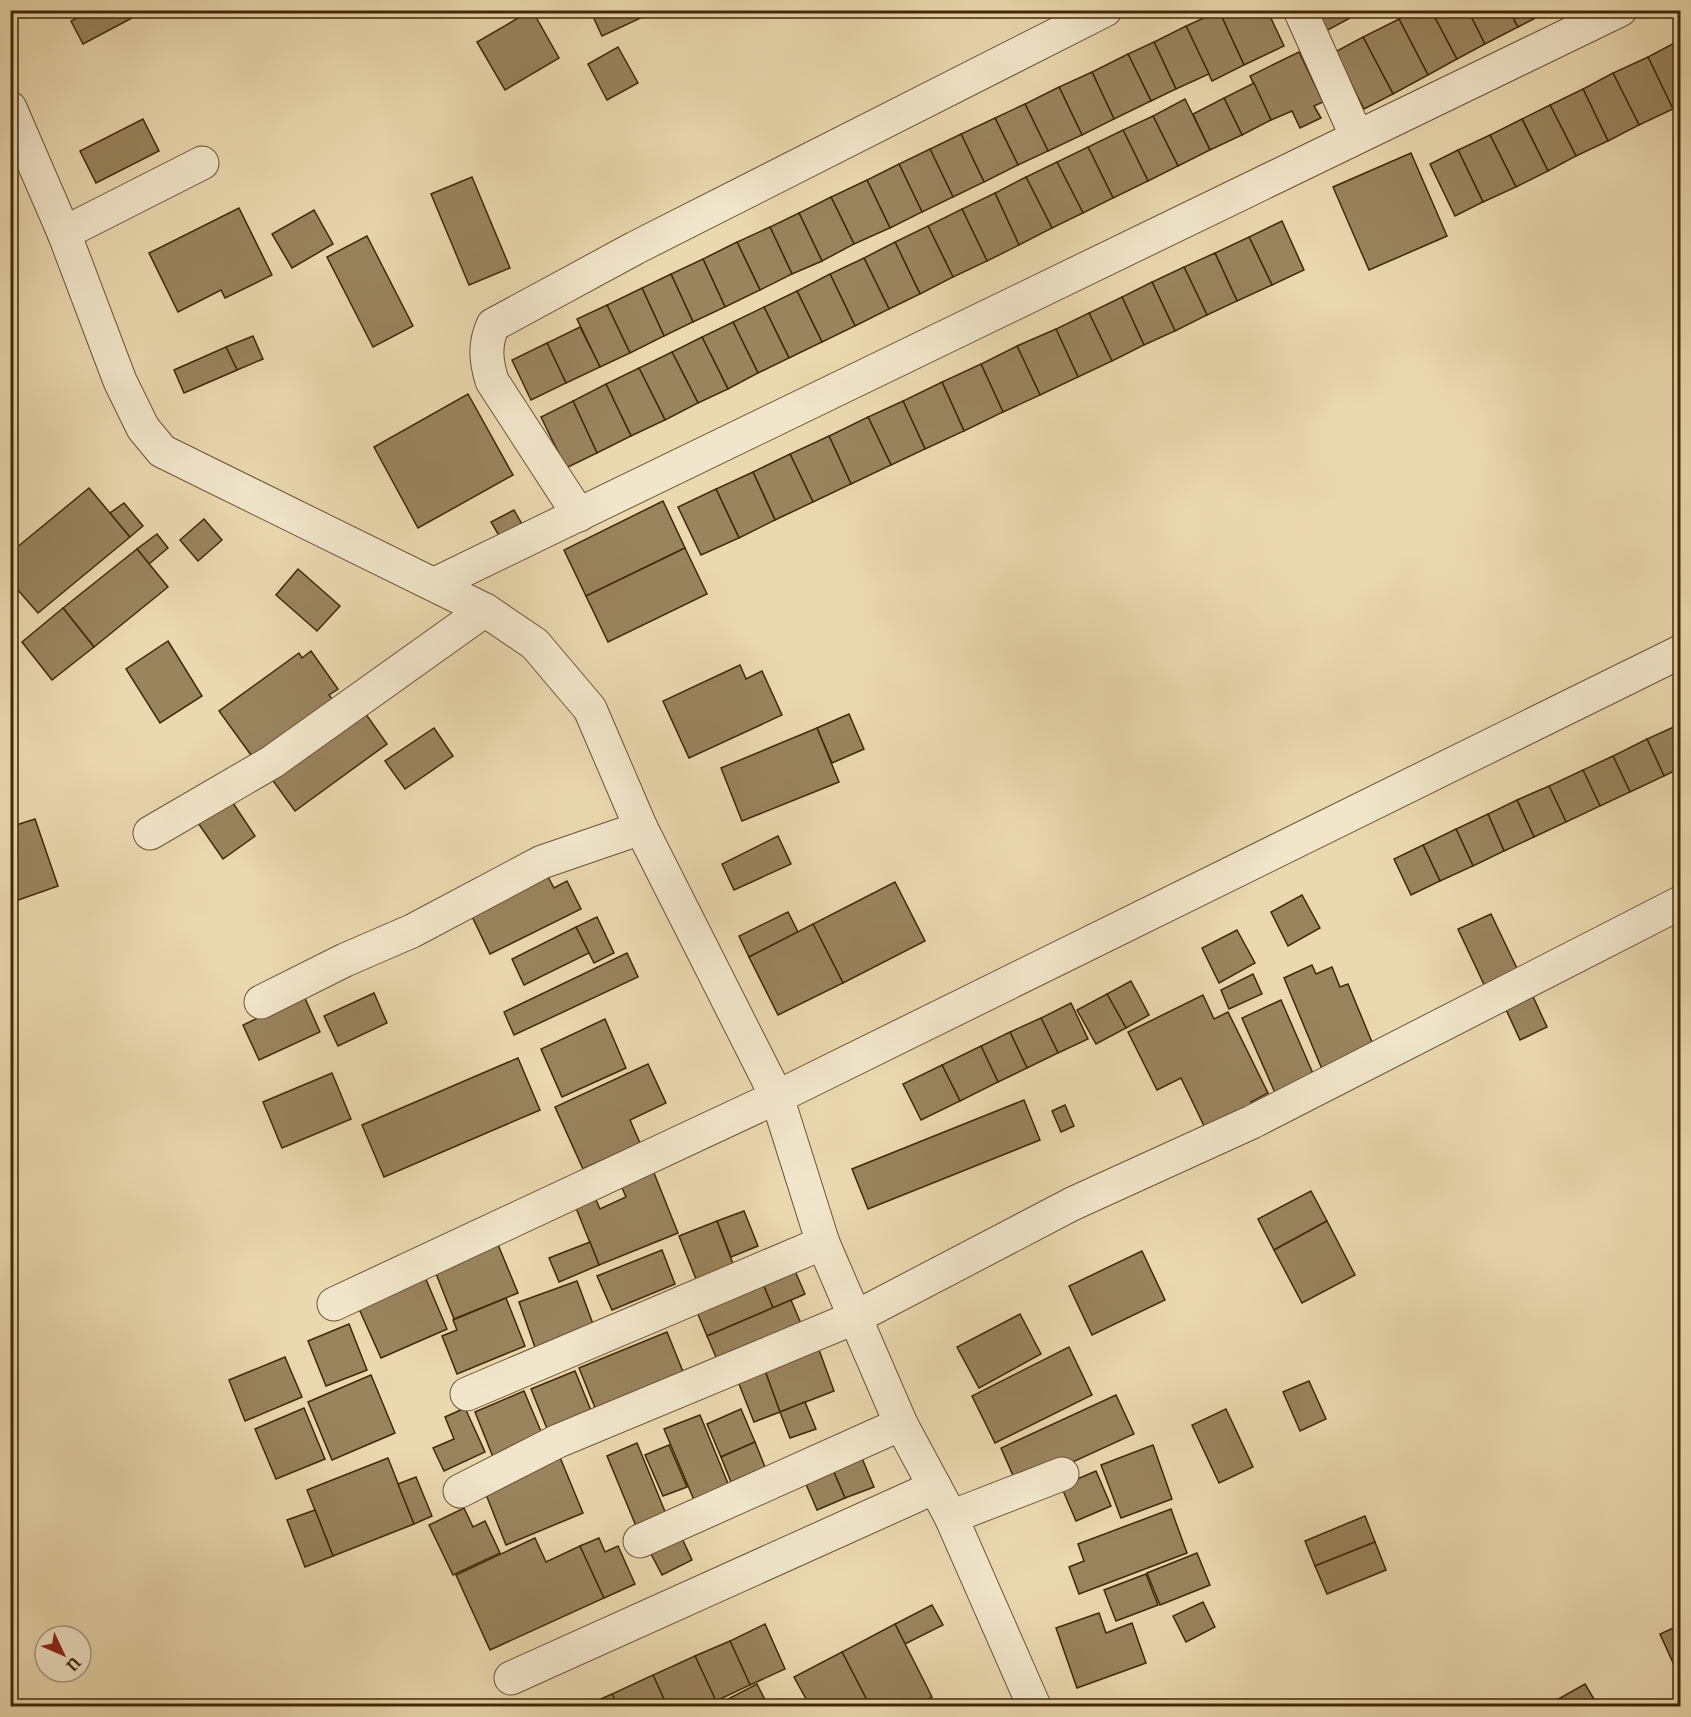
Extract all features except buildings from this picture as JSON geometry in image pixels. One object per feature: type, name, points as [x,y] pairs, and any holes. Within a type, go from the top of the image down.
[{"type":"street","points":[[579,515],[492,381],[486,363],[486,351],[488,336],[493,325],[635,248],[1105,10]]},
{"type":"street","points":[[1299,10],[1357,137]]},
{"type":"street","points":[[435,584],[1620,10]]},
{"type":"street","points":[[10,108],[17,143],[64,233],[120,381],[142,428],[162,451],[485,610],[535,644],[590,709],[640,828],[777,1097],[823,1243],[901,1424],[951,1517],[1034,1707]]},
{"type":"street","points":[[64,233],[202,164]]},
{"type":"street","points":[[150,833],[272,762],[485,610]]},
{"type":"street","points":[[333,1304],[777,1097],[1680,652]]},
{"type":"street","points":[[261,1002],[345,960],[412,931],[542,862],[640,828]]},
{"type":"street","points":[[460,1491],[558,1441],[855,1317],[1072,1204],[1262,1117],[1680,903]]},
{"type":"street","points":[[467,1394],[823,1243]]},
{"type":"street","points":[[640,1541],[901,1424]]},
{"type":"street","points":[[951,1517],[1062,1474]]},
{"type":"street","points":[[511,1678],[935,1487]]}]
